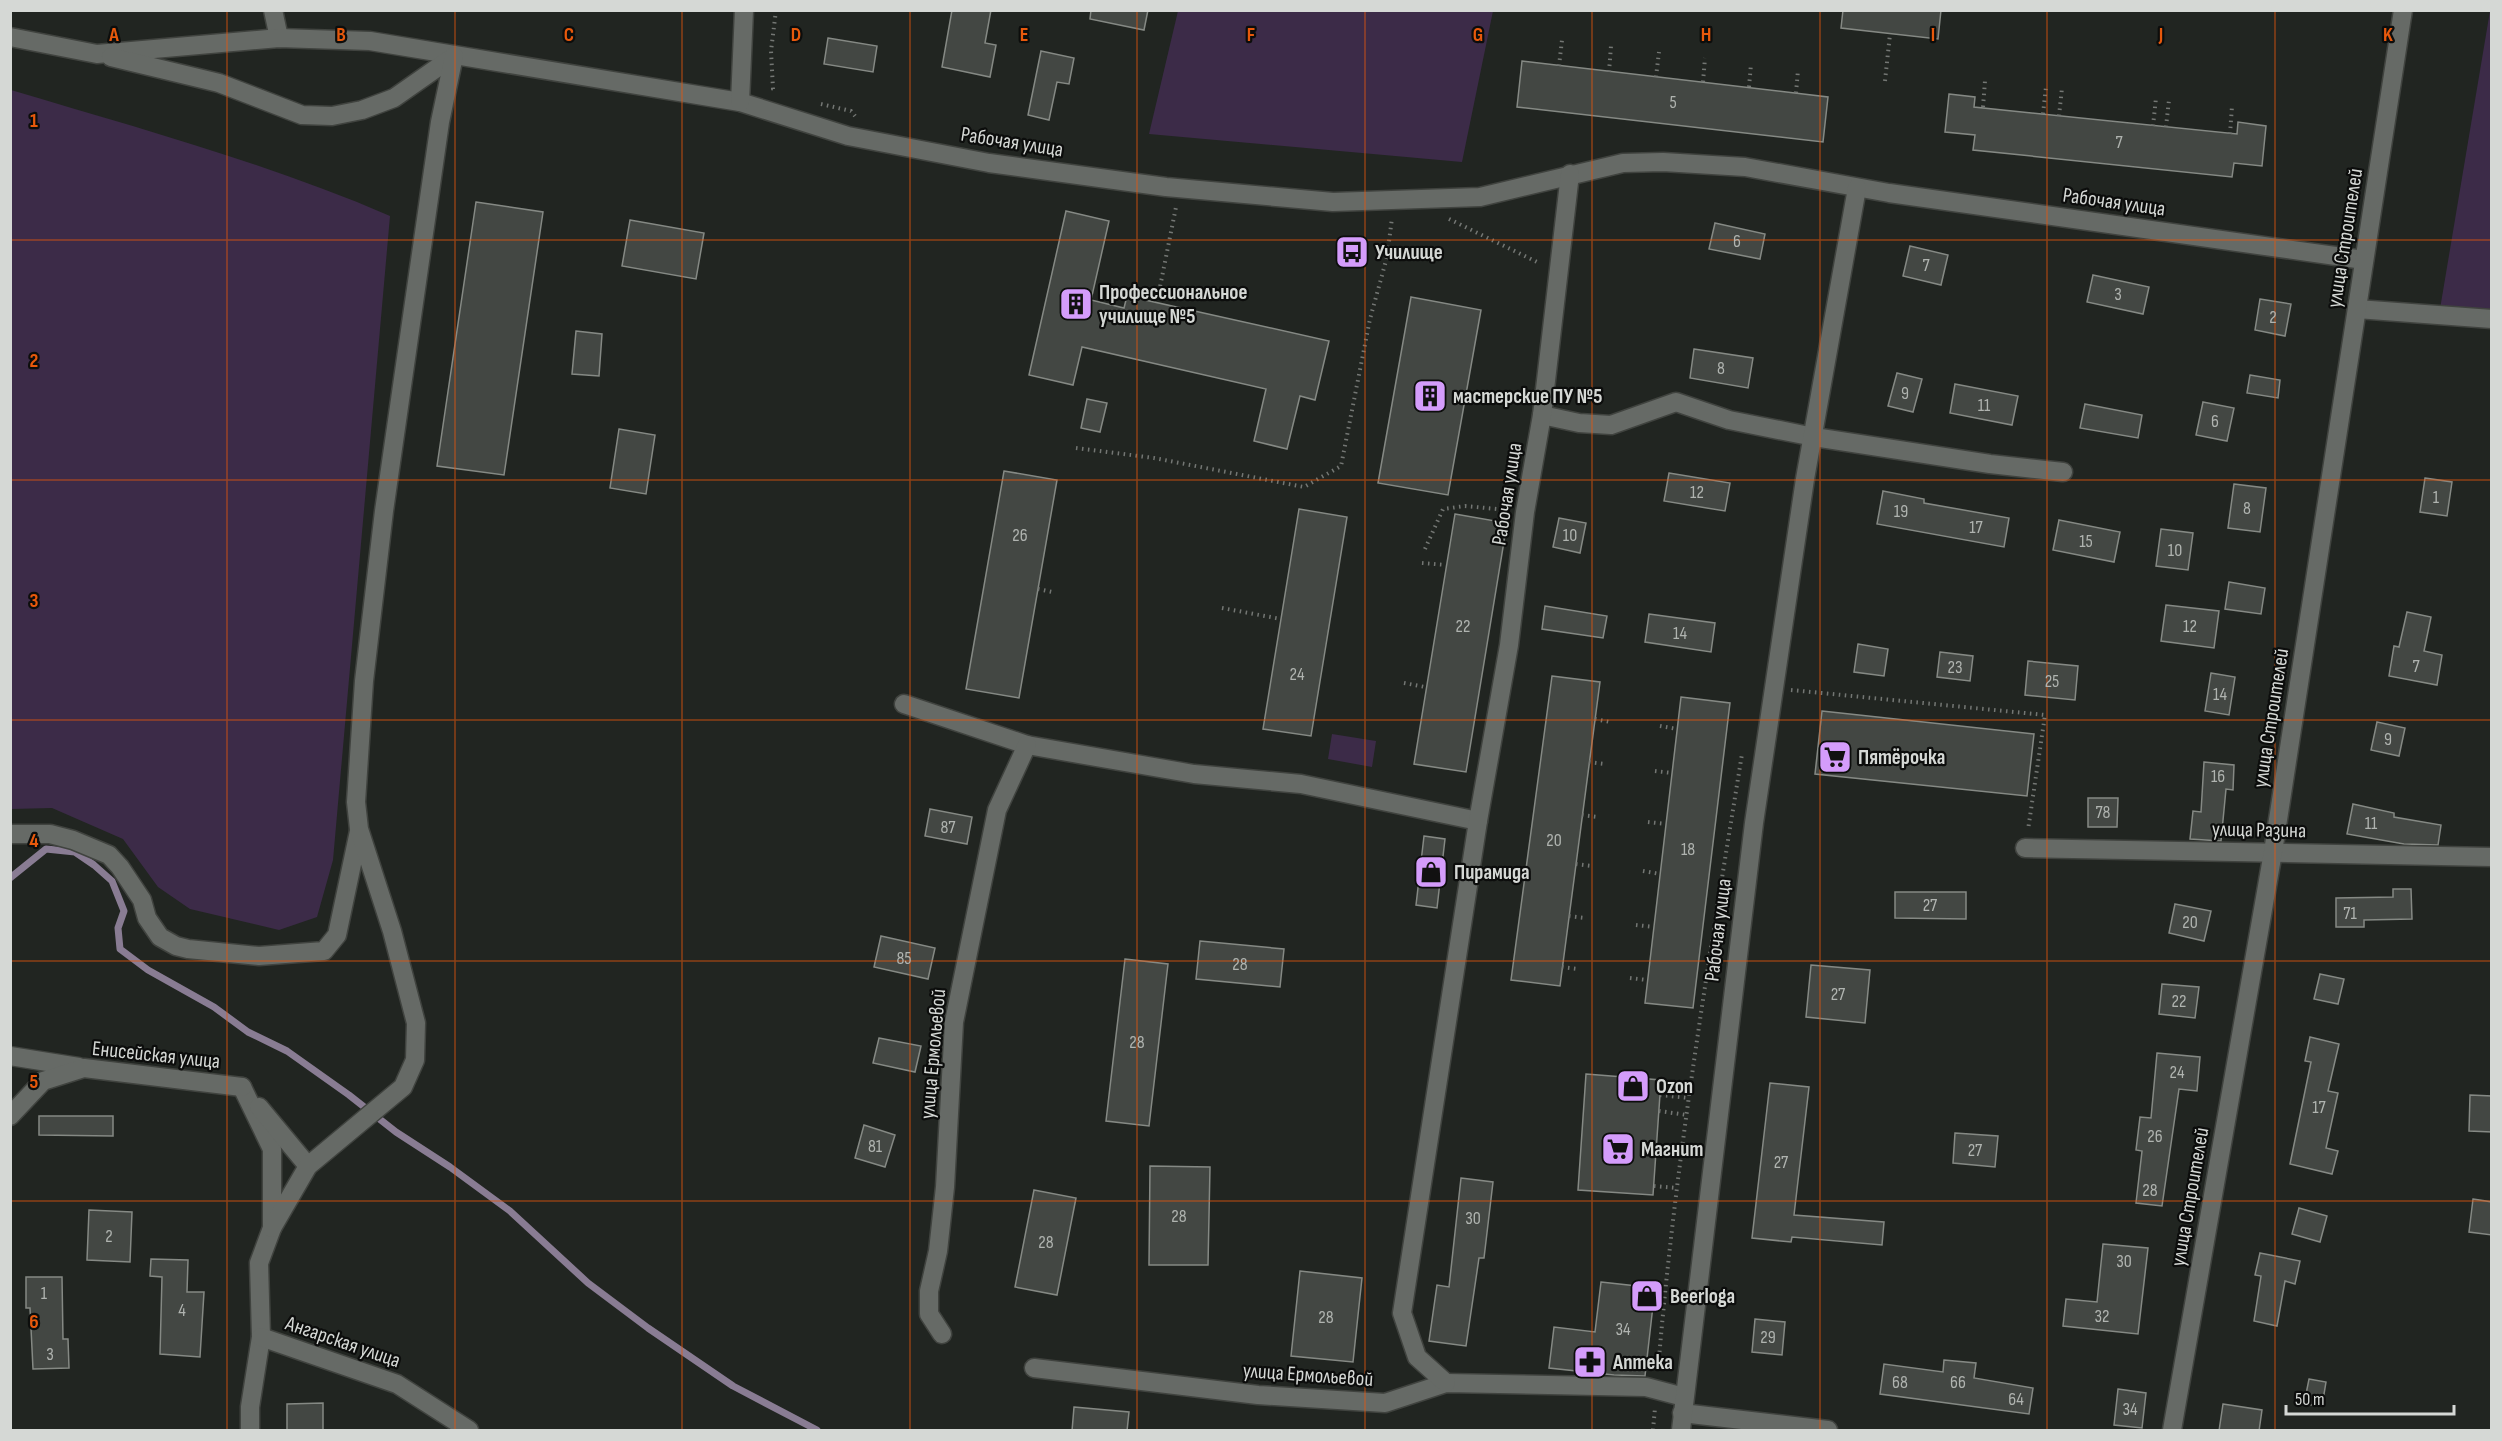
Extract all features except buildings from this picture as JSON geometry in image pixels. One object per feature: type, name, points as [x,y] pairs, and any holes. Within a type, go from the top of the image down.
[{"type":"street","points":[[273,10],[279,38]]},
{"type":"street","points":[[740,102],[744,10]]},
{"type":"street","name":"улица Строителей","points":[[2172,1431],[2273,852],[2403,10]]},
{"type":"street","points":[[10,37],[97,54],[219,83],[302,115],[332,116],[362,110],[394,98],[454,56]]},
{"type":"street","name":"Рабочая улица","points":[[97,54],[279,38],[369,41],[740,102],[848,136],[989,163],[1180,189],[1333,202],[1480,197],[1623,163],[1663,162],[1745,167],[1857,188],[2364,260]]},
{"type":"street","points":[[250,1431],[250,1407],[261,1337],[259,1263],[272,1228],[308,1166],[404,1087],[415,1060],[416,1023],[392,931],[359,829],[356,802],[364,681],[384,511],[440,122],[454,56]]},
{"type":"street","name":"Рабочая улица","points":[[1446,1383],[1417,1357],[1402,1313],[1478,821],[1509,645],[1525,512],[1542,415],[1570,174]]},
{"type":"street","name":"Рабочая улица","points":[[1682,1413],[1754,823],[1773,688],[1805,479],[1857,188]]},
{"type":"street","points":[[2357,309],[2492,320]]},
{"type":"street","points":[[1542,415],[1579,423],[1611,425],[1676,402],[1729,420],[1814,437],[1990,464],[2063,472]]},
{"type":"street","points":[[904,704],[1027,745],[1194,774],[1301,784],[1478,821]]},
{"type":"street","name":"улица Ермольевой","points":[[942,1334],[929,1314],[929,1291],[938,1251],[945,1187],[954,1022],[998,810],[1027,745]]},
{"type":"street","points":[[10,834],[50,834],[82,843],[109,855],[142,900],[147,918],[160,937],[176,946],[260,956],[324,951],[337,935],[359,829]]},
{"type":"street","name":"улица Разина","points":[[2025,848],[2492,857]]},
{"type":"street","points":[[10,1056],[84,1068]]},
{"type":"street","name":"Енисейская улица","points":[[10,1116],[43,1081],[84,1068],[242,1087]]},
{"type":"street","points":[[242,1087],[308,1166]]},
{"type":"street","points":[[242,1087],[272,1149],[272,1228]]},
{"type":"street","name":"Ангарская улица","points":[[261,1337],[397,1384],[469,1431]]},
{"type":"street","name":"улица Ермольевой","points":[[1034,1368],[1258,1395],[1385,1403],[1446,1383],[1646,1387],[1656,1390],[1682,1413],[1828,1431]]},
{"type":"path","points":[[776,10],[771,51],[773,88],[780,92]]},
{"type":"path","points":[[1885,81],[1890,34]]},
{"type":"path","points":[[1559,66],[1562,40]]},
{"type":"path","points":[[1609,72],[1611,46]]},
{"type":"path","points":[[1656,77],[1659,52]]},
{"type":"path","points":[[1702,82],[1705,58]]},
{"type":"path","points":[[1749,87],[1751,64]]},
{"type":"path","points":[[1796,93],[1798,70]]},
{"type":"path","points":[[1983,107],[1985,81]]},
{"type":"path","points":[[2043,114],[2046,87]]},
{"type":"path","points":[[2059,116],[2062,88]]},
{"type":"path","points":[[2153,126],[2156,98]]},
{"type":"path","points":[[2166,127],[2169,100]]},
{"type":"path","points":[[818,104],[851,111],[872,140]]},
{"type":"path","points":[[2230,134],[2232,106]]},
{"type":"path","points":[[1159,292],[1180,189]]},
{"type":"path","points":[[1076,448],[1154,458],[1304,487],[1341,466],[1370,319],[1387,256],[1393,201]]},
{"type":"path","points":[[1438,214],[1560,273]]},
{"type":"path","points":[[1425,549],[1443,509],[1465,506],[1525,512]]},
{"type":"path","points":[[1422,563],[1446,565]]},
{"type":"path","points":[[1038,589],[1052,592]]},
{"type":"path","points":[[1222,608],[1281,619]]},
{"type":"path","points":[[1404,683],[1425,687]]},
{"type":"path","points":[[1773,688],[2045,715],[2025,848]]},
{"type":"path","points":[[1595,719],[1610,722]]},
{"type":"path","points":[[1660,726],[1677,729]]},
{"type":"path","points":[[1653,1431],[1665,1277],[1689,1098],[1743,742]]},
{"type":"path","points":[[1589,762],[1605,764]]},
{"type":"path","points":[[1655,771],[1672,773]]},
{"type":"path","points":[[1582,815],[1598,817]]},
{"type":"path","points":[[1648,822],[1666,825]]},
{"type":"path","points":[[1576,864],[1592,866]]},
{"type":"path","points":[[1643,871],[1660,874]]},
{"type":"path","points":[[1569,916],[1585,918]]},
{"type":"path","points":[[1636,925],[1654,927]]},
{"type":"path","points":[[1562,967],[1578,969]]},
{"type":"path","points":[[1630,978],[1647,980]]},
{"type":"path","points":[[1660,1095],[1689,1098]]},
{"type":"path","points":[[1659,1111],[1687,1115]]},
{"type":"path","points":[[1654,1186],[1677,1188]]},
{"type":"shaded area","points":[[1178,11],[1493,11],[1462,162],[1149,134]]},
{"type":"shaded area","points":[[2491,11],[2491,315],[2440,309]]},
{"type":"shaded area","points":[[11,90],[250,163],[390,216],[333,860],[317,917],[279,930],[190,909],[158,887],[123,839],[52,808],[11,809]]},
{"type":"shaded area","points":[[1332,734],[1376,741],[1372,767],[1328,759]]},
{"type":"waterway","points":[[10,878],[46,849],[75,852],[112,881],[124,911],[118,928],[120,949],[148,970],[214,1007],[248,1032],[287,1051],[396,1132],[450,1167],[510,1211],[588,1283],[648,1328],[733,1386],[817,1430]]},
{"type":"place","name":"Училище","points":[[1352,252]]},
{"type":"place","name":"Профессиональное училище №5","points":[[1076,304]]},
{"type":"place","name":"мастерские ПУ №5","points":[[1430,396]]},
{"type":"place","name":"Пятёрочка","points":[[1835,757]]},
{"type":"place","name":"Пирамида","points":[[1431,872]]},
{"type":"place","name":"Ozon","points":[[1633,1086]]},
{"type":"place","name":"Магнит","points":[[1618,1149]]},
{"type":"place","name":"Beerloga","points":[[1647,1296]]},
{"type":"place","name":"Аптека","points":[[1590,1362]]}]
